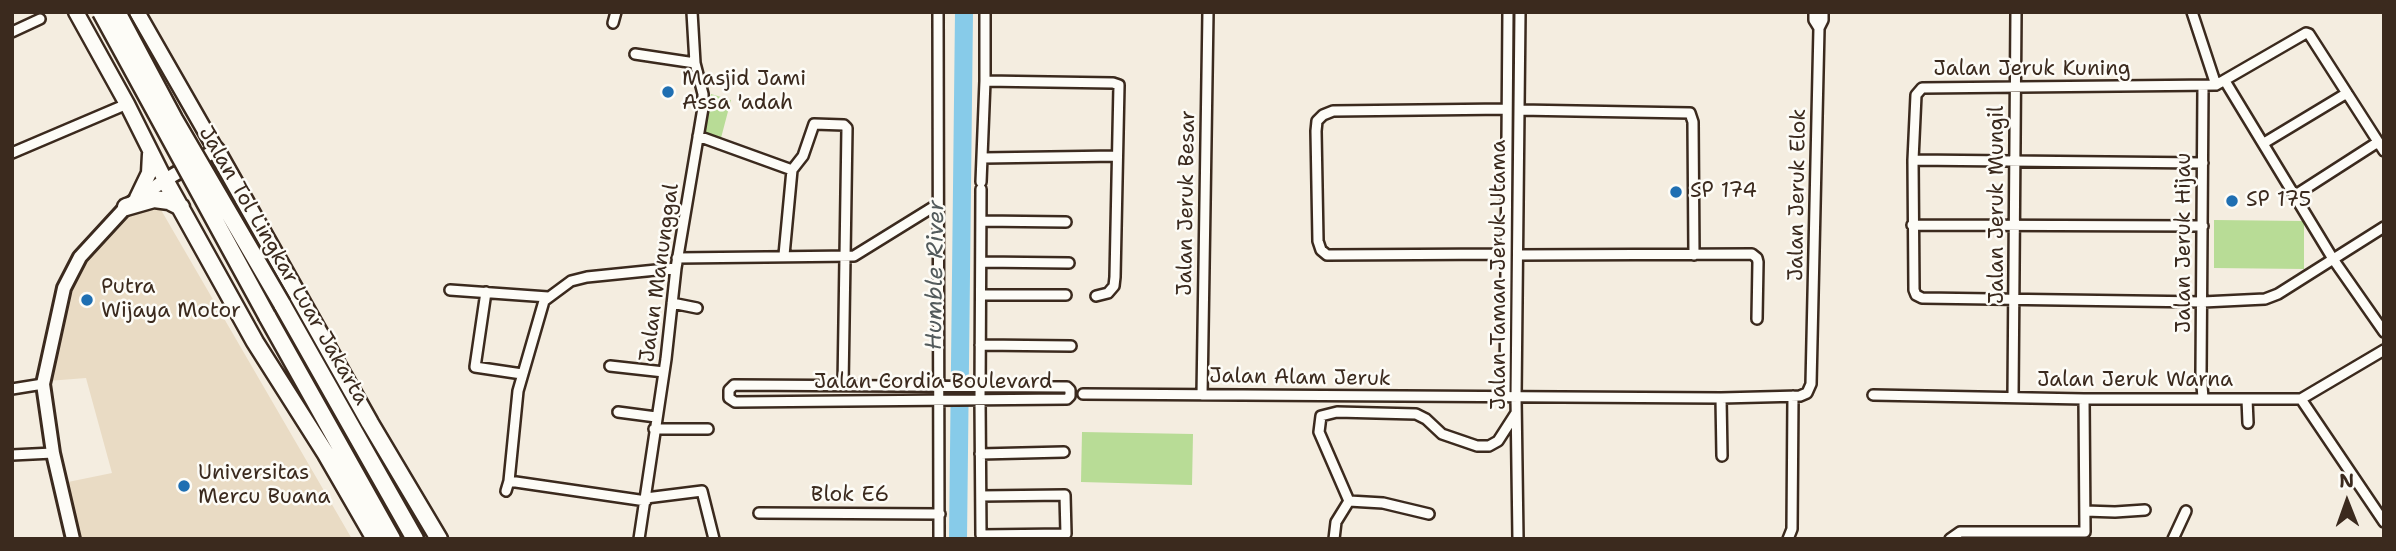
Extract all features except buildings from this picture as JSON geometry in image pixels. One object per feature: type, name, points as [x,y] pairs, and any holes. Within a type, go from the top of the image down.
[{"type":"highway","name":"Jalan Tol Lingkar Luar Jakarta","points":[[101,12],[392,539]]},
{"type":"highway","name":"Jalan Tol Lingkar Luar Jakarta","points":[[117,12],[174,119],[415,539]]},
{"type":"highway","points":[[212,144],[439,539]]},
{"type":"highway","points":[[165,180],[255,342],[326,454],[374,539]]},
{"type":"highway","points":[[132,203],[154,198],[181,207]]},
{"type":"main road","points":[[76,12],[165,180]]},
{"type":"main road","points":[[137,12],[212,144]]},
{"type":"main road","points":[[151,152],[168,166],[180,164],[212,144]]},
{"type":"main road","points":[[73,539],[53,453],[43,384],[58,306],[71,271],[80,257],[132,203],[212,144]]},
{"type":"main road","points":[[132,203],[150,169],[151,152]]},
{"type":"street","points":[[613,23],[616,12]]},
{"type":"street","name":"Jalan Manunggal","points":[[639,539],[664,372],[676,263],[704,108],[695,63],[692,12]]},
{"type":"street","points":[[938,12],[938,204],[945,386],[939,539]]},
{"type":"street","points":[[981,496],[1065,495],[1066,534],[981,535],[976,386],[980,345],[985,12]]},
{"type":"street","name":"Jalan Jeruk Besar","points":[[1202,394],[1208,12]]},
{"type":"street","name":"Jalan Taman Jeruk Utama","points":[[1505,397],[1508,12]]},
{"type":"street","name":"Jalan Taman Jeruk Utama","points":[[1518,539],[1516,397],[1520,12]]},
{"type":"street","name":"Jalan Jeruk Elok","points":[[1814,12],[1814,20],[1819,28]]},
{"type":"street","name":"Jalan Jeruk Elok","points":[[1793,396],[1800,396],[1810,389],[1819,28],[1823,12]]},
{"type":"street","name":"Jalan Jeruk Mungil","points":[[2013,397],[2016,12]]},
{"type":"street","points":[[2192,12],[2221,83],[2264,143],[2333,259],[2384,332]]},
{"type":"street","points":[[12,32],[40,19]]},
{"type":"street","name":"Jalan Jeruk Kuning","points":[[2381,146],[2306,33],[2221,83],[2203,87],[1922,89],[1916,95],[1913,160],[1914,290],[1916,295],[1922,298],[2203,302],[2265,299],[2278,294],[2384,227]]},
{"type":"street","points":[[635,54],[695,63]]},
{"type":"street","points":[[985,82],[1119,85],[1114,286],[1108,293],[1096,296]]},
{"type":"street","name":"Jalan Jeruk Hijau","points":[[2203,87],[2203,398]]},
{"type":"street","points":[[2264,143],[2347,93]]},
{"type":"street","points":[[12,153],[127,104]]},
{"type":"street","points":[[1506,254],[1327,255],[1321,250],[1318,241],[1316,131],[1317,121],[1333,111],[1507,109]]},
{"type":"street","points":[[1519,110],[1690,113],[1693,122],[1694,255]]},
{"type":"street","points":[[784,255],[792,170],[803,156],[814,124],[844,125],[847,128],[843,386]]},
{"type":"street","points":[[698,136],[792,170]]},
{"type":"street","points":[[2294,196],[2381,146]]},
{"type":"street","points":[[982,158],[1117,156]]},
{"type":"street","points":[[1913,160],[2203,163]]},
{"type":"street","points":[[506,491],[515,407],[540,309],[548,297],[571,281],[676,263],[784,255],[844,257],[861,253],[938,204]]},
{"type":"street","points":[[981,221],[1066,222]]},
{"type":"street","points":[[1912,225],[2203,226]]},
{"type":"street","points":[[1518,255],[1752,254],[1757,258],[1757,319]]},
{"type":"street","points":[[981,262],[1069,263]]},
{"type":"street","points":[[450,290],[548,297]]},
{"type":"street","points":[[486,292],[475,367],[522,374]]},
{"type":"street","points":[[981,295],[1066,295]]},
{"type":"street","points":[[672,303],[697,307]]},
{"type":"street","points":[[980,345],[1071,346]]},
{"type":"street","name":"Jalan Jeruk Warna","points":[[1873,395],[2084,399],[2301,398],[2384,350]]},
{"type":"street","points":[[610,366],[664,372]]},
{"type":"street","points":[[12,389],[43,384]]},
{"type":"street","name":"Jalan Cordia Boulevard","points":[[734,386],[843,386],[1068,387],[1070,396],[1067,399],[735,402],[729,398],[730,387],[734,386]]},
{"type":"street","name":"Jalan Alam Jeruk","points":[[1083,394],[1516,397]]},
{"type":"street","points":[[1516,397],[1793,396],[1792,529],[1788,539]]},
{"type":"street","points":[[1721,398],[1722,456]]},
{"type":"street","points":[[2301,398],[2384,522]]},
{"type":"street","points":[[1950,539],[1960,532],[2085,532],[2084,399]]},
{"type":"street","points":[[2247,399],[2248,423]]},
{"type":"street","points":[[1349,501],[1320,432],[1321,416],[1326,413],[1416,414],[1443,434],[1477,446],[1489,446],[1498,441],[1517,411]]},
{"type":"street","points":[[618,412],[656,417]]},
{"type":"street","points":[[654,429],[708,429]]},
{"type":"street","points":[[980,454],[1064,452]]},
{"type":"street","points":[[12,455],[53,453]]},
{"type":"street","points":[[509,481],[646,499],[702,491],[714,539]]},
{"type":"street","points":[[1349,501],[1383,503],[1429,514]]},
{"type":"street","points":[[1334,539],[1336,522],[1349,501]]},
{"type":"street","points":[[2085,511],[2145,510]]},
{"type":"street","points":[[2173,539],[2186,511]]},
{"type":"street","name":"Blok E6","points":[[759,513],[940,514]]},
{"type":"shaded area","points":[[139,172],[352,539],[77,539],[68,482],[112,473],[86,378],[35,382],[82,263],[123,205]]},
{"type":"green space","points":[[711,94],[731,100],[721,138],[701,133]]},
{"type":"green space","points":[[2214,220],[2304,221],[2304,269],[2214,268]]},
{"type":"green space","points":[[1082,432],[1193,434],[1192,485],[1081,482]]},
{"type":"waterway","name":"Humble River","points":[[958,539],[964,12]]},
{"type":"place","name":"Masjid Jami Assa 'adah","points":[[668,92]]},
{"type":"place","name":"SP 174","points":[[1676,192]]},
{"type":"place","name":"SP 175","points":[[2232,201]]},
{"type":"place","name":"Putra Wijaya Motor","points":[[87,300]]},
{"type":"place","name":"Universitas Mercu Buana","points":[[184,486]]}]
